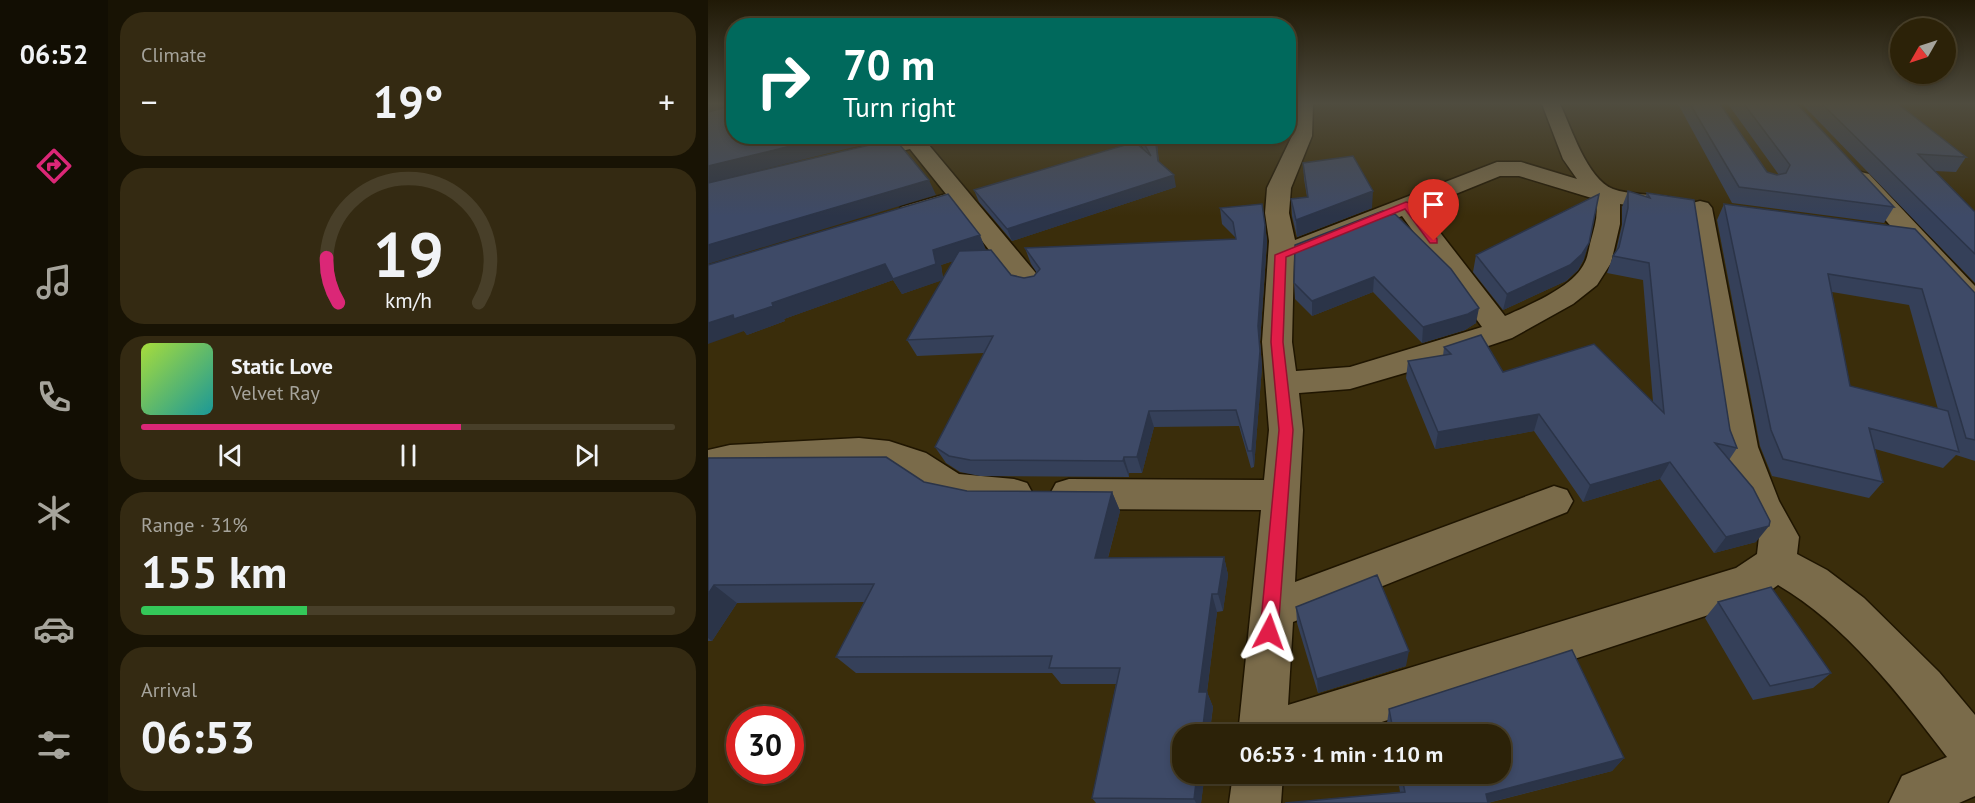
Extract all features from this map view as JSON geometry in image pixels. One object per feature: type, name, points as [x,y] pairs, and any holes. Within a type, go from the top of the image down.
[{"type":"street","points":[[1263,724],[1286,430],[1277,342],[1282,242],[1276,213],[1279,188],[1300,141]]},
{"type":"street","points":[[1281,382],[1350,378],[1421,358],[1501,331],[1563,298],[1587,279],[1598,263],[1608,224],[1609,208],[1605,195],[1591,183],[1574,159],[1567,141]]},
{"type":"street","points":[[840,160],[906,144]]},
{"type":"street","points":[[929,144],[958,198],[1001,245],[1030,284]]},
{"type":"street","points":[[1845,162],[1975,303]]},
{"type":"street","points":[[1281,255],[1497,169],[1509,167],[1605,195],[1711,209],[1740,447],[1762,504],[1779,537],[1776,563],[1748,582],[1303,724]]},
{"type":"street","points":[[890,219],[958,198]]},
{"type":"street","points":[[1406,205],[1501,331]]},
{"type":"street","points":[[1881,232],[1915,237]]},
{"type":"street","points":[[708,464],[730,459],[859,452],[889,455],[905,460],[951,488],[980,493],[1280,495]]},
{"type":"street","points":[[1270,611],[1554,501]]},
{"type":"street","points":[[1776,563],[1812,584],[1849,612],[1923,688],[1975,753]]},
{"type":"street","points":[[1915,803],[1920,794],[1975,770]]},
{"type":"street","points":[[1254,803],[1257,784]]},
{"type":"building","points":[[708,141],[726,141],[726,144],[799,144],[708,166]]},
{"type":"building","points":[[1712,141],[1746,141],[1767,172],[1777,175],[1786,173],[1790,165],[1772,141],[1832,141],[1894,207],[1739,187]]},
{"type":"building","points":[[1860,141],[1946,141],[1966,157],[1918,154],[1975,212],[1975,254]]},
{"type":"building","points":[[874,144],[899,144],[929,180],[708,245],[708,183]]},
{"type":"building","points":[[1128,144],[1137,144],[1151,156],[1144,144],[1156,144],[1158,161],[1174,175],[1007,229],[974,190]]},
{"type":"building","points":[[1353,156],[1373,191],[1296,220],[1291,199],[1308,197],[1303,163]]},
{"type":"building","points":[[1628,191],[1650,198],[1647,193],[1694,200],[1730,430],[1737,448],[1715,443],[1753,488],[1770,521],[1769,526],[1726,537],[1670,462],[1590,485],[1539,414],[1438,432],[1408,361],[1451,354],[1444,347],[1481,335],[1503,372],[1594,344],[1664,413],[1649,263],[1613,256],[1619,247],[1628,208]]},
{"type":"building","points":[[948,194],[980,235],[933,250],[936,264],[893,279],[885,264],[772,303],[773,306],[734,319],[733,315],[708,323],[708,265]]},
{"type":"building","points":[[1599,194],[1589,243],[1582,254],[1570,265],[1507,294],[1476,255]]},
{"type":"building","points":[[1262,204],[1265,225],[1258,326],[1260,351],[1252,451],[1248,451],[1236,410],[1149,411],[1137,457],[1124,457],[1123,461],[970,460],[949,456],[935,447],[993,336],[907,340],[959,251],[991,250],[1011,275],[1024,278],[1034,276],[1040,269],[1025,248],[1236,239],[1233,222],[1220,208]]},
{"type":"building","points":[[1724,204],[1915,229],[1975,293],[1975,440],[1966,438],[1922,289],[1828,274],[1850,386],[1948,411],[1959,452],[1869,428],[1883,482],[1783,459],[1771,430]]},
{"type":"building","points":[[1383,211],[1386,216],[1395,214],[1451,269],[1479,308],[1468,314],[1423,327],[1374,277],[1312,301],[1294,283],[1295,245]]},
{"type":"building","points":[[886,457],[924,482],[967,491],[1112,492],[1095,558],[1224,557],[1218,594],[1212,594],[1199,692],[1207,692],[1203,724],[1172,724],[1172,784],[1196,784],[1194,799],[1092,798],[1120,668],[1049,668],[1052,656],[836,657],[874,584],[714,585],[708,594],[708,458]]},
{"type":"building","points":[[1377,575],[1409,651],[1317,679],[1296,607]]},
{"type":"building","points":[[1771,587],[1831,673],[1770,686],[1718,602]]},
{"type":"building","points":[[1572,650],[1624,758],[1486,794],[1488,803],[1285,803],[1405,792],[1403,784],[1511,784],[1511,724],[1392,724],[1389,709]]},
{"type":"route","points":[[1269,632],[1286,430],[1277,342],[1281,255],[1406,205],[1434,241]]}]
